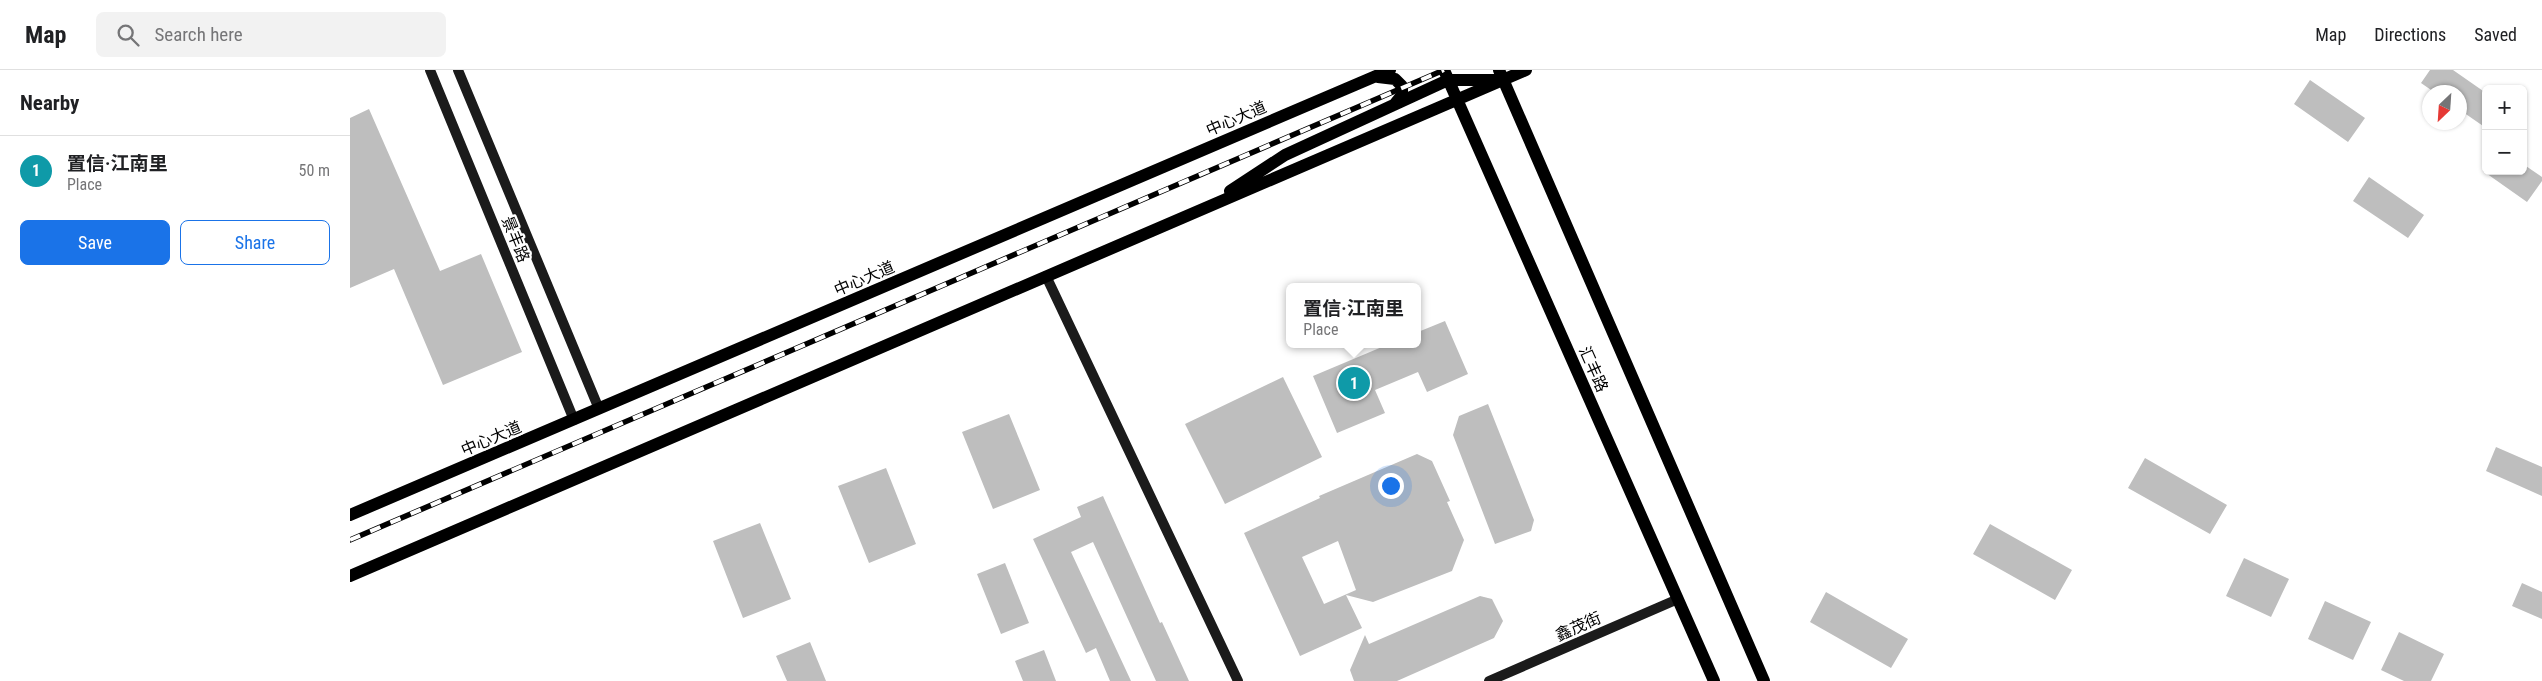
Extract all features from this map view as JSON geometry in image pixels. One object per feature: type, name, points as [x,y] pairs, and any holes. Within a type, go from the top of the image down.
[{"type":"main road","name":"中心大道","points":[[350,515],[1390,70]]},
{"type":"main road","points":[[1199,211],[1286,155],[1390,109],[1446,75],[1501,75],[1526,70]]},
{"type":"main road","name":"汇丰路","points":[[1446,75],[1714,681]]},
{"type":"main road","points":[[350,576],[1458,99],[1501,75]]},
{"type":"main road","name":"汇丰路","points":[[1501,75],[1764,681]]},
{"type":"main road","points":[[1372,78],[1395,79],[1402,86],[1402,95],[1390,109]]},
{"type":"street","name":"景丰路","points":[[430,70],[574,420]]},
{"type":"street","name":"景丰路","points":[[458,70],[599,409]]},
{"type":"street","points":[[1046,276],[1238,681]]},
{"type":"street","name":"鑫茂街","points":[[1490,681],[1678,599]]},
{"type":"building","points":[[2430,70],[2453,70],[2482,90],[2482,125],[2467,115],[2467,85],[2424,85],[2421,83]]},
{"type":"building","points":[[2310,80],[2365,118],[2348,142],[2294,104]]},
{"type":"building","points":[[369,109],[440,271],[481,254],[522,352],[443,385],[394,269],[350,288],[350,118]]},
{"type":"building","points":[[2527,167],[2542,177],[2542,181],[2527,202],[2489,175],[2527,175]]},
{"type":"building","points":[[2369,177],[2424,215],[2408,238],[2353,201]]},
{"type":"building","points":[[1445,321],[1468,374],[1427,392],[1418,372],[1375,390],[1385,413],[1337,433],[1313,376],[1380,348],[1421,348],[1421,331]]},
{"type":"building","points":[[1283,377],[1322,457],[1225,504],[1185,424]]},
{"type":"building","points":[[1488,404],[1534,520],[1531,531],[1495,544],[1453,435],[1459,416]]},
{"type":"building","points":[[1009,414],[1040,490],[993,509],[962,432]]},
{"type":"building","points":[[2496,447],[2542,467],[2542,496],[2486,471]]},
{"type":"building","points":[[1417,454],[1432,461],[1450,501],[1447,502],[1464,540],[1452,571],[1373,602],[1346,595],[1362,628],[1300,656],[1244,533],[1320,498],[1319,496]],"holes":[[[1338,541],[1356,590],[1324,604],[1302,557]]]},
{"type":"building","points":[[2145,458],[2227,505],[2210,534],[2128,488]]},
{"type":"building","points":[[886,468],[916,544],[869,563],[838,486]]},
{"type":"building","points":[[1103,496],[1160,623],[1162,622],[1189,681],[1156,681],[1093,542],[1071,552],[1131,681],[1110,681],[1096,648],[1086,653],[1033,539],[1081,517],[1077,507]]},
{"type":"building","points":[[760,523],[791,599],[743,618],[713,541]]},
{"type":"building","points":[[1990,524],[2072,570],[2055,600],[1973,554]]},
{"type":"building","points":[[2244,558],[2289,579],[2271,617],[2226,596]]},
{"type":"building","points":[[1005,563],[1029,623],[1001,634],[977,574]]},
{"type":"building","points":[[2522,583],[2542,592],[2542,619],[2512,606]]},
{"type":"building","points":[[1826,592],[1908,639],[1891,668],[1810,622]]},
{"type":"building","points":[[1480,596],[1492,599],[1503,621],[1494,638],[1397,681],[1354,681],[1350,670],[1365,635],[1369,644]]},
{"type":"building","points":[[2325,601],[2371,622],[2353,660],[2308,639]]},
{"type":"building","points":[[2399,632],[2444,654],[2431,681],[2404,681],[2381,670]]},
{"type":"building","points":[[810,642],[826,681],[787,681],[776,656]]},
{"type":"building","points":[[1044,650],[1056,681],[1023,681],[1015,661]]},
{"type":"railway","points":[[350,540],[1444,70]]},
{"type":"place","name":"置信·江南里","points":[[1354,383]]}]
